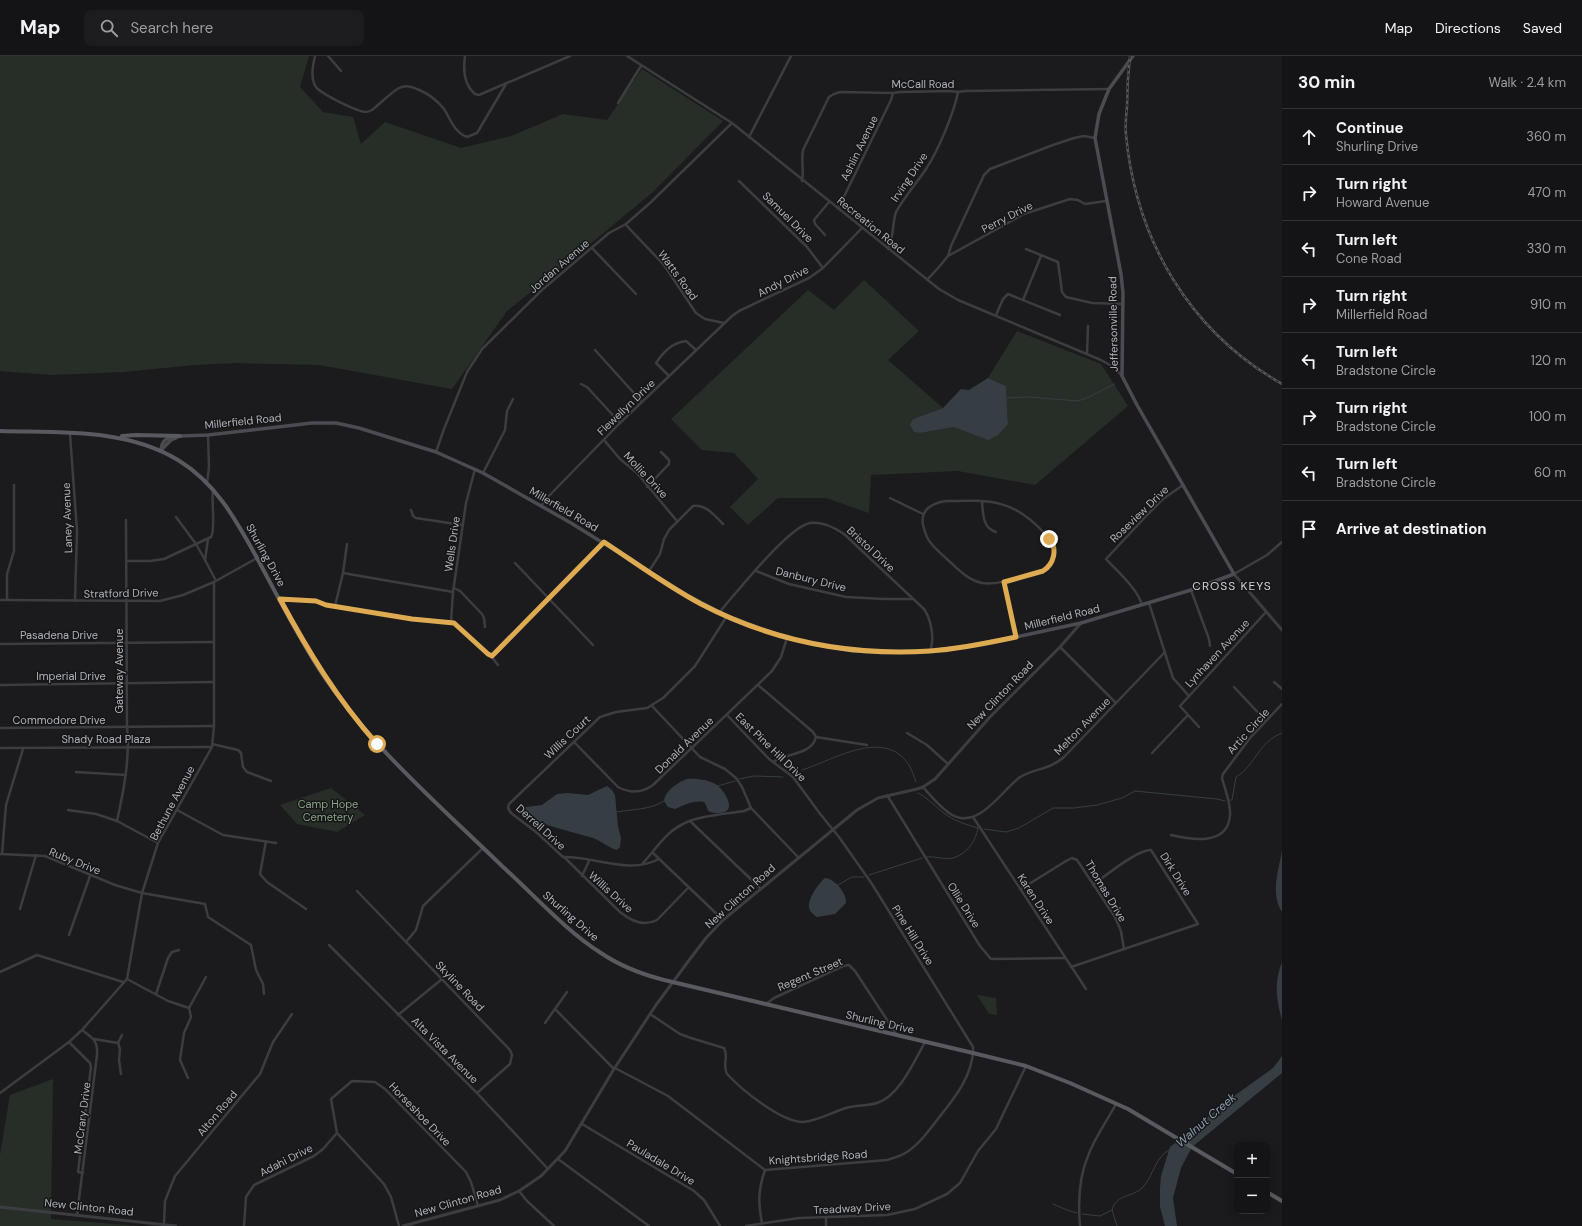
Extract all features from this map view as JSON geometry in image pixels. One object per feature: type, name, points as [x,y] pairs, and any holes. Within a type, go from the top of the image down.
[{"type":"main road","name":"Jeffersonville Road","points":[[1133,56],[1109,89],[1099,114],[1096,138],[1106,201],[1119,258],[1123,293],[1122,376],[1137,405],[1234,574]]},
{"type":"main road","name":"Millerfield Road","points":[[160,451],[175,438],[180,436],[208,435],[312,423],[330,423],[359,428],[436,452],[483,473],[542,505],[604,542],[685,594],[726,616],[758,629],[787,638],[853,651],[930,651],[1016,637],[1081,623],[1191,590],[1234,574]]},
{"type":"main road","points":[[0,432],[118,437],[139,442],[160,451]]},
{"type":"main road","points":[[118,437],[136,434],[180,436]]},
{"type":"main road","name":"Shurling Drive","points":[[160,451],[186,465],[208,483],[232,513],[320,669],[351,713],[377,744],[483,847],[585,942],[601,954],[628,968],[674,982],[925,1042],[973,1052],[1026,1066],[1116,1103],[1234,1172]]},
{"type":"main road","points":[[1270,1194],[1282,1201]]},
{"type":"street","points":[[315,56],[313,81],[320,91],[328,96],[368,112],[399,88],[406,86],[414,88],[436,100],[460,134],[467,137],[477,133],[506,84]]},
{"type":"street","points":[[328,56],[341,71]]},
{"type":"street","points":[[464,56],[467,84],[475,94],[478,95],[570,56]]},
{"type":"street","name":"Recreation Road","points":[[627,56],[732,123],[802,181],[927,280],[958,300],[1108,363],[1122,376]]},
{"type":"street","points":[[749,137],[791,56]]},
{"type":"street","points":[[618,103],[641,66]]},
{"type":"street","name":"McCall Road","points":[[802,181],[804,174],[802,158],[803,150],[829,97],[840,92],[893,93],[922,91],[958,92],[1109,89]]},
{"type":"street","name":"Irving Drive","points":[[888,250],[893,219],[896,212],[934,155],[956,103],[958,92]]},
{"type":"street","name":"Ashlin Avenue","points":[[838,209],[893,93]]},
{"type":"street","name":"Jordan Avenue","points":[[436,452],[467,372],[482,349],[534,298],[609,233],[626,224],[732,123]]},
{"type":"street","points":[[948,256],[951,246],[984,175],[990,169],[1074,138],[1084,136],[1096,138]]},
{"type":"street","name":"Samuel Drive","points":[[739,181],[807,247],[823,268]]},
{"type":"street","name":"Perry Drive","points":[[927,280],[948,256],[1024,214],[1070,199],[1078,200],[1085,204],[1106,201]]},
{"type":"street","points":[[825,235],[815,224],[814,220],[829,202]]},
{"type":"street","name":"Watts Road","points":[[626,224],[664,265],[696,314],[705,319],[724,323]]},
{"type":"street","name":"Andy Drive","points":[[724,323],[739,311],[798,284],[823,268],[862,228]]},
{"type":"street","points":[[592,248],[636,294]]},
{"type":"street","points":[[1026,249],[1058,262],[1062,292],[1066,297],[1092,303],[1122,304]]},
{"type":"street","points":[[1023,300],[1041,256]]},
{"type":"street","points":[[996,315],[1006,294],[1060,315]]},
{"type":"street","name":"Flewellyn Drive","points":[[542,505],[544,501],[620,423],[724,323]]},
{"type":"street","points":[[1087,353],[1088,326]]},
{"type":"street","points":[[669,376],[656,363],[667,349],[677,342],[686,341],[696,350]]},
{"type":"street","points":[[596,350],[642,402]]},
{"type":"street","points":[[581,384],[588,387],[620,423]]},
{"type":"street","points":[[483,473],[505,430],[507,411],[513,399]]},
{"type":"street","name":"Laney Avenue","points":[[70,434],[76,531],[75,601]]},
{"type":"street","points":[[208,435],[210,468],[208,483]]},
{"type":"street","name":"Mollie Drive","points":[[604,439],[620,459],[636,473],[677,521]]},
{"type":"street","points":[[647,487],[669,464],[669,460],[661,452]]},
{"type":"street","name":"Wells Drive","points":[[451,622],[462,525],[469,488],[475,469]]},
{"type":"street","points":[[7,600],[7,574],[14,551],[14,485]]},
{"type":"street","name":"Roseview Drive","points":[[1142,605],[1138,596],[1128,583],[1106,559],[1163,499],[1183,485]]},
{"type":"street","points":[[126,561],[150,561],[164,559],[208,539],[213,534],[211,501],[213,488]]},
{"type":"street","points":[[890,498],[923,514]]},
{"type":"street","points":[[946,501],[982,501],[1011,506],[1022,512],[1036,524],[1054,546],[1053,558],[1046,569],[1004,582],[993,584],[981,583],[963,574],[930,543],[925,535],[922,522],[923,514],[926,509],[936,503],[946,501]]},
{"type":"street","points":[[982,501],[986,525],[996,532]]},
{"type":"street","points":[[648,571],[660,554],[666,535],[691,507],[698,505],[708,510],[723,524]]},
{"type":"street","points":[[411,510],[413,516],[416,518],[462,525]]},
{"type":"street","points":[[176,517],[196,544],[205,560]]},
{"type":"street","name":"Gateway Avenue","points":[[117,821],[126,775],[129,748],[127,727],[126,520]]},
{"type":"street","name":"Bristol Drive","points":[[719,612],[793,531],[809,523],[828,524],[844,534],[924,609],[929,620],[932,641],[930,651]]},
{"type":"street","points":[[205,560],[208,539]]},
{"type":"street","points":[[491,656],[496,654],[604,542]]},
{"type":"street","points":[[1234,574],[1267,555],[1282,542]]},
{"type":"street","points":[[335,606],[343,573],[347,544]]},
{"type":"street","name":"Stratford Drive","points":[[0,600],[126,602],[168,600],[183,595],[232,573],[257,558]]},
{"type":"street","name":"Bethune Avenue","points":[[127,979],[142,893],[158,843],[212,746],[214,726],[214,580],[205,560]]},
{"type":"street","points":[[516,563],[593,645]]},
{"type":"street","name":"Danbury Drive","points":[[756,571],[789,584],[846,597],[884,599],[912,598]]},
{"type":"street","points":[[343,573],[460,591],[482,614],[485,626]]},
{"type":"street","name":"Jeffersonville Road","points":[[1234,574],[1282,630]]},
{"type":"street","points":[[1004,582],[1016,637]]},
{"type":"street","points":[[1191,590],[1210,646]]},
{"type":"street","points":[[280,599],[316,601],[326,605],[412,619],[451,622],[456,624],[491,656],[498,665]]},
{"type":"street","points":[[1149,603],[1175,682],[1189,696]]},
{"type":"street","name":"Lynhaven Avenue","points":[[1187,716],[1180,706],[1266,612]]},
{"type":"street","name":"Willis Court","points":[[508,806],[512,800],[596,720],[616,712],[642,709],[652,706],[663,698],[695,666],[726,616]]},
{"type":"street","name":"New Clinton Road","points":[[403,1226],[500,1200],[519,1192],[549,1169],[558,1160],[582,1124],[614,1069],[650,1014],[687,962],[723,920],[832,829],[864,805],[887,795],[923,787],[935,779],[990,717],[1060,647],[1081,623]]},
{"type":"street","name":"Donald Avenue","points":[[574,742],[616,785],[624,790],[633,792],[644,790],[653,785],[772,671],[779,661],[787,638]]},
{"type":"street","name":"Pasadena Drive","points":[[0,644],[214,642]]},
{"type":"street","points":[[1060,647],[1116,703]]},
{"type":"street","name":"Melton Avenue","points":[[973,817],[988,808],[1020,777],[1052,766],[1059,762],[1165,652]]},
{"type":"street","name":"Imperial Drive","points":[[0,684],[214,682]]},
{"type":"street","points":[[1274,682],[1282,688]]},
{"type":"street","points":[[758,685],[813,732],[816,737],[867,745]]},
{"type":"street","points":[[1234,687],[1266,721]]},
{"type":"street","name":"Artic Circle","points":[[1171,835],[1184,838],[1214,838],[1220,835],[1228,826],[1230,814],[1229,805],[1222,778],[1226,768],[1282,704]]},
{"type":"street","points":[[652,706],[700,756],[724,769],[736,778],[742,787],[751,808],[798,857]]},
{"type":"street","name":"East Pine Hill Drive","points":[[727,715],[773,762],[787,772],[799,784],[832,829]]},
{"type":"street","points":[[1152,753],[1187,716],[1199,727]]},
{"type":"street","name":"Commodore Drive","points":[[0,728],[214,726]]},
{"type":"street","points":[[907,733],[927,745],[949,765]]},
{"type":"street","points":[[773,762],[779,758],[806,749],[815,741],[816,737]]},
{"type":"street","name":"Shady Road Plaza","points":[[0,748],[129,748],[212,746],[238,750],[241,753],[243,767],[247,772],[271,781]]},
{"type":"street","points":[[1,854],[4,837],[6,805],[20,764],[23,749]]},
{"type":"street","points":[[76,772],[126,775]]},
{"type":"street","points":[[923,787],[951,814],[962,818],[973,817]]},
{"type":"street","name":"Ollie Drive","points":[[887,795],[980,946],[991,959],[1065,958]]},
{"type":"street","name":"Derrell Drive","points":[[508,806],[511,813],[536,832],[563,857],[573,857],[589,861],[628,866],[649,863],[659,859]]},
{"type":"street","points":[[643,864],[672,831],[683,824],[690,821],[744,811],[751,808]]},
{"type":"street","points":[[68,810],[96,814],[117,821],[158,843]]},
{"type":"street","points":[[177,810],[223,835],[276,843]]},
{"type":"street","name":"Karen Drive","points":[[973,817],[1086,989]]},
{"type":"street","points":[[690,821],[760,888]]},
{"type":"street","name":"Pine Hill Drive","points":[[832,829],[872,884],[969,1039],[973,1047],[973,1052]]},
{"type":"street","points":[[266,841],[260,874],[267,882],[306,909]]},
{"type":"street","points":[[406,942],[416,930],[423,906],[483,847]]},
{"type":"street","name":"Dirk Drive","points":[[1093,885],[1131,858],[1146,850],[1151,850],[1198,924],[1124,949]]},
{"type":"street","points":[[653,853],[723,920]]},
{"type":"street","name":"Ruby Drive","points":[[1,854],[45,856],[114,885],[142,893],[205,904],[208,917],[251,945],[256,970],[263,984],[264,994]]},
{"type":"street","points":[[20,909],[36,855]]},
{"type":"street","name":"Willis Drive","points":[[563,857],[624,916],[635,922],[651,923],[657,920],[689,887]]},
{"type":"street","name":"Thomas Drive","points":[[1021,889],[1072,858],[1079,862],[1115,917],[1121,931],[1124,949]]},
{"type":"street","points":[[582,876],[589,861]]},
{"type":"street","points":[[69,935],[90,876]]},
{"type":"street","name":"Skyline Road","points":[[357,892],[510,1050],[512,1055],[510,1064],[477,1093]]},
{"type":"street","name":"Alta Vista Avenue","points":[[329,945],[477,1093],[549,1169]]},
{"type":"street","points":[[1071,966],[1124,949]]},
{"type":"street","points":[[156,994],[168,958],[172,952],[179,950]]},
{"type":"street","points":[[0,972],[37,955],[123,982]]},
{"type":"street","name":"Regent Street","points":[[766,1004],[774,998],[843,966],[849,965],[856,971],[898,1035]]},
{"type":"street","points":[[188,1078],[180,1060],[184,1033],[191,1017],[189,1008],[206,977]]},
{"type":"street","points":[[0,1093],[69,1042],[82,1030],[127,979],[168,1001],[189,1008]]},
{"type":"street","points":[[398,1015],[442,979]]},
{"type":"street","points":[[545,1023],[567,992]]},
{"type":"street","name":"Knightsbridge Road","points":[[554,1009],[614,1069],[673,1100],[765,1170],[887,1160],[901,1155],[922,1139],[951,1102],[965,1079],[973,1052]]},
{"type":"street","name":"Alton Road","points":[[164,1224],[165,1201],[175,1176],[260,1074],[273,1042],[292,1014]]},
{"type":"street","points":[[650,1014],[670,1028],[686,1036],[724,1048],[726,1051],[724,1066],[727,1074],[776,1113],[794,1121],[804,1122],[848,1107],[873,1104],[886,1098],[897,1087],[925,1042]]},
{"type":"street","points":[[82,1030],[94,1038],[118,1043]]},
{"type":"street","points":[[121,1074],[118,1060],[120,1050],[118,1043],[122,1035]]},
{"type":"street","name":"McCrary Drive","points":[[77,1215],[98,1047],[94,1038]]},
{"type":"street","points":[[69,1042],[90,1063],[91,1066],[78,1172],[83,1173]]},
{"type":"street","name":"Treadway Drive","points":[[746,1226],[799,1218],[826,1218],[902,1213],[929,1203],[952,1191],[960,1183],[978,1151],[996,1129],[1026,1066]]},
{"type":"street","name":"Horseshoe Drive","points":[[337,1133],[331,1099],[352,1081],[374,1082],[391,1095],[466,1172],[471,1182],[478,1207]]},
{"type":"street","points":[[1080,1226],[1080,1192],[1084,1168],[1091,1148],[1116,1103]]},
{"type":"street","name":"Pauladale Drive","points":[[582,1124],[694,1191],[704,1200],[720,1226]]},
{"type":"street","points":[[337,1133],[384,1184],[391,1197],[399,1226]]},
{"type":"street","name":"Adahi Drive","points":[[244,1226],[246,1197],[254,1185],[314,1156],[323,1149],[337,1133]]},
{"type":"street","points":[[558,1160],[649,1226]]},
{"type":"street","points":[[762,1223],[758,1200],[759,1190],[765,1170]]},
{"type":"street","points":[[519,1192],[554,1226]]},
{"type":"street","name":"New Clinton Road","points":[[0,1207],[176,1226]]},
{"type":"street","points":[[826,1218],[826,1226]]},
{"type":"green space","points":[[0,56],[309,56],[300,87],[323,112],[353,117],[361,144],[385,122],[461,148],[511,136],[563,114],[607,120],[642,69],[723,121],[653,192],[507,311],[452,389],[319,365],[234,363],[123,372],[51,375],[0,371]]},
{"type":"green space","points":[[864,280],[919,331],[888,360],[943,408],[913,419],[914,432],[920,433],[954,427],[1008,424],[1006,386],[988,378],[1017,331],[1101,364],[1128,406],[1035,485],[958,471],[871,475],[869,513],[826,498],[778,498],[748,525],[730,507],[758,479],[734,453],[702,450],[671,419],[808,290],[834,310]]},
{"type":"green space","name":"Camp Hope Cemetery","points":[[331,788],[365,815],[337,832],[297,824],[280,805]]},
{"type":"green space","points":[[977,995],[996,998],[997,1015],[989,1014]]},
{"type":"green space","points":[[53,1079],[51,1219],[139,1226],[0,1226],[0,1155],[10,1095]]},
{"type":"water","points":[[988,378],[1006,386],[1008,424],[998,435],[988,440],[954,427],[920,433],[914,432],[910,425],[913,419],[943,408],[961,389],[969,390]]},
{"type":"water","points":[[687,779],[703,780],[717,785],[726,796],[729,805],[728,809],[725,812],[720,813],[711,812],[708,810],[704,802],[689,803],[675,809],[668,807],[664,801],[669,790]]},
{"type":"water","points":[[607,786],[615,795],[618,826],[621,838],[620,847],[617,850],[593,838],[554,827],[533,819],[525,815],[521,810],[526,807],[542,805],[557,794],[567,793],[588,795]]},
{"type":"water","points":[[1282,850],[1282,912],[1278,905],[1276,881]]},
{"type":"water","points":[[825,878],[833,881],[840,887],[845,895],[846,903],[835,914],[817,917],[810,910],[809,903],[814,891]]},
{"type":"water","points":[[1282,962],[1282,1020],[1278,1005],[1277,984],[1279,969]]},
{"type":"water","name":"Walnut Creek","points":[[1282,1056],[1282,1073],[1192,1147],[1181,1168],[1173,1198],[1177,1226],[1165,1226],[1160,1207],[1160,1188],[1161,1176],[1170,1147],[1230,1099],[1273,1068]]},
{"type":"waterway","points":[[1007,398],[1028,397],[1078,401],[1115,384]]},
{"type":"waterway","points":[[1230,800],[1232,800],[1236,777],[1243,772],[1268,742],[1282,733]]},
{"type":"waterway","points":[[802,770],[843,754],[858,750],[873,747],[886,748],[899,754],[909,765],[916,782]]},
{"type":"waterway","points":[[739,779],[754,776],[783,777]]},
{"type":"waterway","points":[[718,786],[735,781]]},
{"type":"waterway","points":[[984,829],[1006,832],[1019,828],[1053,808],[1074,808],[1097,805],[1122,798],[1135,791],[1225,801]]},
{"type":"waterway","points":[[918,793],[951,818],[978,828]]},
{"type":"waterway","points":[[617,812],[647,808],[664,801]]},
{"type":"waterway","points":[[927,857],[953,858],[958,856],[967,850],[973,842],[978,828]]},
{"type":"waterway","points":[[869,875],[922,858]]},
{"type":"waterway","points":[[838,885],[852,877],[864,877]]},
{"type":"waterway","points":[[1117,1226],[1112,1210],[1114,1205],[1121,1198],[1135,1193],[1143,1187],[1161,1156],[1171,1149]]},
{"type":"waterway","points":[[1053,1204],[1077,1213]]},
{"type":"waterway","points":[[1082,1214],[1100,1216],[1112,1210]]},
{"type":"railway","points":[[1130,56],[1127,88],[1126,135],[1132,174],[1142,211],[1155,246],[1173,279],[1194,310],[1220,338],[1249,362],[1282,384]]},
{"type":"district","name":"CROSS KEYS","points":[[1232,586]]},
{"type":"route","points":[[377,744],[338,696],[304,645],[280,599],[316,601],[326,605],[412,619],[443,623],[451,622],[456,624],[492,656],[496,654],[604,542],[702,604],[726,616],[764,631],[787,638],[853,651],[930,651],[1016,637],[1004,582],[1043,571],[1048,567],[1053,558],[1054,552],[1054,546],[1049,539]]}]
